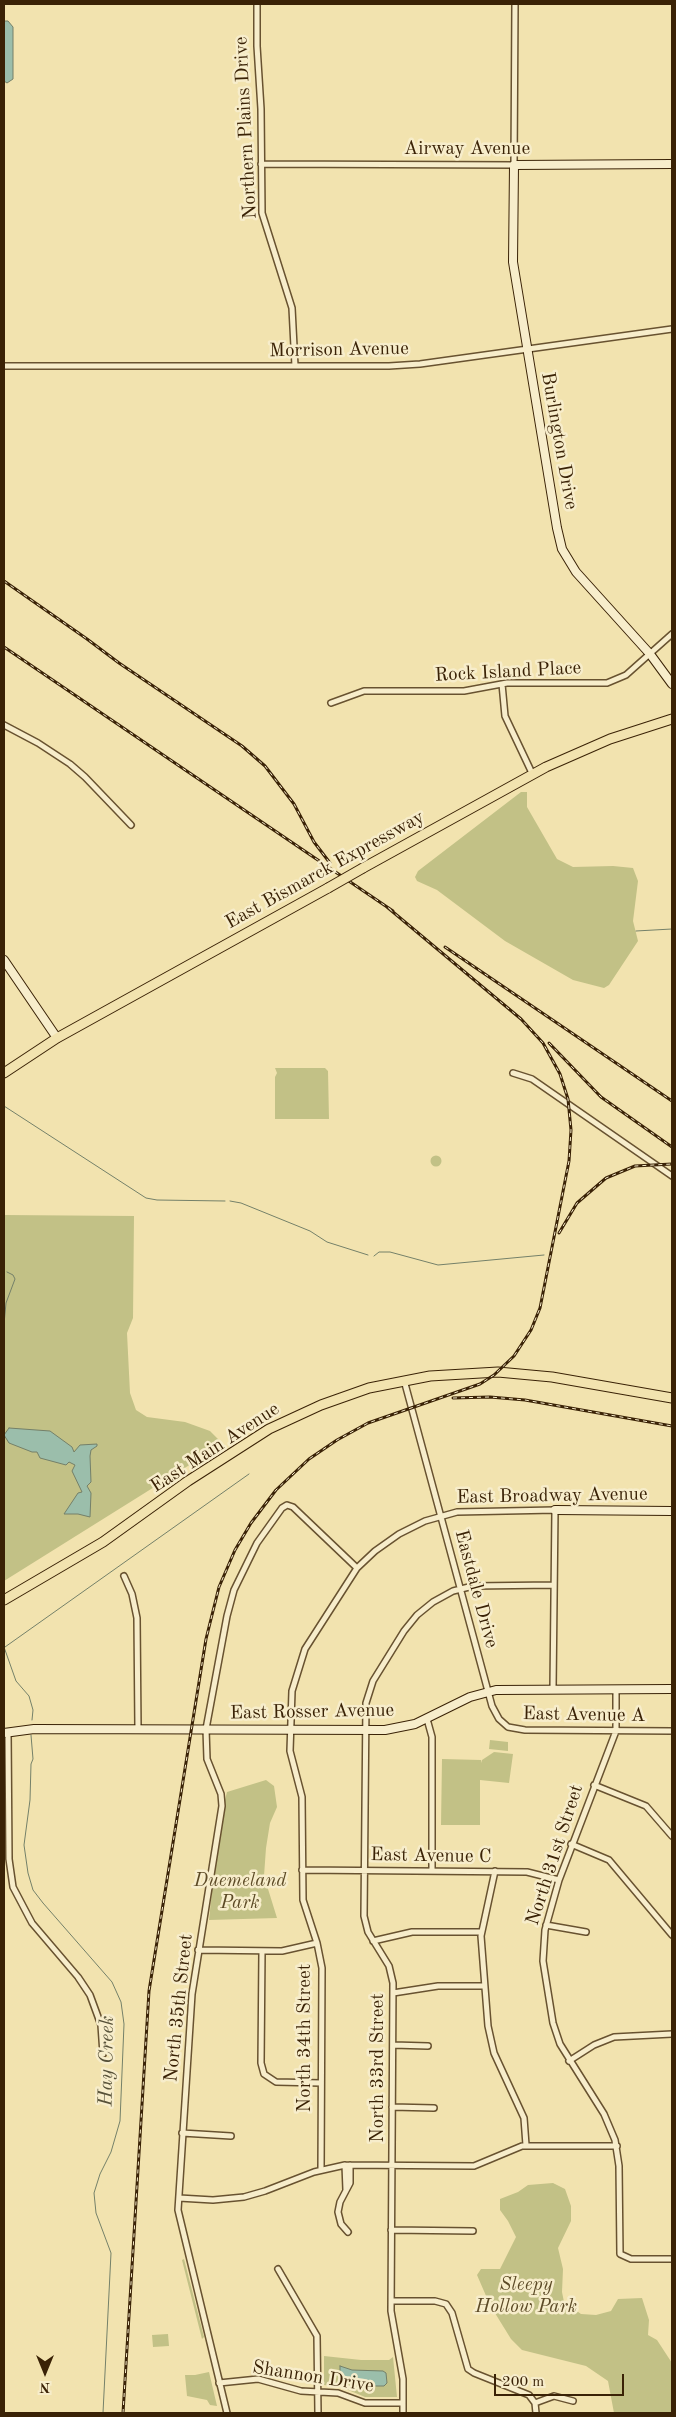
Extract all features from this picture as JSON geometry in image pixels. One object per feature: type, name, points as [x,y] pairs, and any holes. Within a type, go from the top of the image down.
[{"type":"main road","name":"East Bismarck Expressway","points":[[4,1073],[57,1038],[532,773],[601,743],[672,719]]},
{"type":"main road","name":"East Main Avenue","points":[[4,1600],[103,1542],[188,1481],[269,1429],[340,1398],[404,1380],[462,1373],[522,1373],[563,1378],[672,1398]]},
{"type":"street","name":"Northern Plains Drive","points":[[257,4],[263,218],[292,308],[296,366]]},
{"type":"street","points":[[514,165],[515,4]]},
{"type":"street","name":"Airway Avenue","points":[[261,164],[672,164]]},
{"type":"street","name":"Burlington Drive","points":[[514,165],[514,270],[526,349],[562,549],[580,577],[650,654],[672,684]]},
{"type":"street","name":"Morrison Avenue","points":[[4,366],[404,365],[672,329]]},
{"type":"street","name":"Rock Island Place","points":[[331,703],[364,691],[464,691],[502,684],[607,683],[624,676],[672,634]]},
{"type":"street","points":[[502,684],[505,716],[532,773]]},
{"type":"street","points":[[4,726],[38,743],[70,764],[131,825]]},
{"type":"street","points":[[4,960],[57,1038]]},
{"type":"street","points":[[514,1073],[532,1079],[672,1176]]},
{"type":"street","name":"Eastdale Drive","points":[[404,1380],[488,1691]]},
{"type":"street","name":"North 35th Street","points":[[227,2413],[180,2222],[179,2198],[190,2021],[198,1950],[222,1806],[221,1794],[206,1759],[206,1729],[227,1616],[234,1590],[262,1535],[282,1508],[288,1505],[293,1507],[357,1568]]},
{"type":"street","points":[[553,1688],[554,1510]]},
{"type":"street","name":"East Broadway Avenue","points":[[290,1729],[292,1691],[301,1657],[320,1623],[357,1568],[375,1551],[399,1534],[441,1516],[471,1511],[672,1511]]},
{"type":"street","points":[[124,1576],[134,1602],[138,1626],[138,1729]]},
{"type":"street","points":[[461,1588],[554,1585]]},
{"type":"street","name":"North 33rd Street","points":[[403,2413],[403,2379],[392,2320],[391,2301],[393,1993],[389,1966],[373,1942],[364,1922],[366,1707],[370,1687],[408,1626],[433,1602],[461,1588]]},
{"type":"street","name":"East Rosser Avenue","points":[[6,1733],[30,1729],[397,1729],[427,1719],[464,1699],[488,1691],[510,1688],[672,1689]]},
{"type":"street","name":"North 31st Street","points":[[616,1689],[616,1730],[559,1880],[546,1925],[543,1949],[545,1973],[555,2028],[569,2061],[604,2114],[617,2146],[619,2248],[622,2256],[631,2259],[672,2259]]},
{"type":"street","name":"East Avenue A","points":[[488,1691],[496,1715],[504,1724],[514,1729],[671,1732]]},
{"type":"street","points":[[427,1719],[432,1737],[432,1871]]},
{"type":"street","name":"North 34th Street","points":[[290,1729],[291,1755],[302,1797],[303,1900],[317,1943],[322,1974],[321,2170]]},
{"type":"street","points":[[6,1733],[8,1859],[14,1888],[32,1923],[78,1977],[90,1995],[100,2019],[103,2054]]},
{"type":"street","points":[[594,1786],[646,1806],[672,1836]]},
{"type":"street","points":[[572,1844],[610,1860],[671,1931]]},
{"type":"street","name":"East Avenue C","points":[[302,1870],[538,1873],[559,1880]]},
{"type":"street","points":[[495,1872],[481,1932],[490,2040],[524,2118],[526,2146]]},
{"type":"street","points":[[546,1925],[586,1932]]},
{"type":"street","points":[[373,1942],[412,1932],[481,1932]]},
{"type":"street","points":[[198,1950],[288,1951],[317,1943]]},
{"type":"street","points":[[262,1950],[261,2062],[264,2074],[276,2082],[321,2084]]},
{"type":"street","points":[[393,1993],[434,1986],[484,1986]]},
{"type":"street","points":[[569,2061],[594,2044],[614,2037],[672,2034]]},
{"type":"street","points":[[393,2045],[428,2046]]},
{"type":"street","points":[[392,2108],[434,2108]]},
{"type":"street","points":[[182,2133],[231,2136]]},
{"type":"street","points":[[179,2198],[213,2200],[244,2197],[321,2170],[348,2165],[478,2165],[513,2148],[526,2146],[617,2146]]},
{"type":"street","points":[[348,2165],[350,2183],[338,2212],[341,2224],[348,2232]]},
{"type":"street","points":[[391,2230],[473,2230]]},
{"type":"street","points":[[278,2269],[295,2302],[316,2332],[318,2345],[318,2413]]},
{"type":"street","points":[[391,2301],[435,2301],[446,2304],[452,2313],[468,2368],[474,2373],[526,2393],[535,2403],[536,2413]]},
{"type":"street","name":"Shannon Drive","points":[[219,2382],[258,2379],[298,2391],[338,2393],[365,2403],[403,2403]]},
{"type":"street","points":[[535,2403],[554,2396],[573,2400]]},
{"type":"green space","points":[[521,792],[527,792],[527,807],[557,859],[573,867],[613,866],[633,868],[638,881],[633,921],[638,941],[609,985],[604,988],[573,980],[505,941],[437,890],[417,881],[415,877],[418,871]]},
{"type":"green space","points":[[275,1068],[325,1068],[328,1071],[329,1119],[275,1119],[275,1077],[277,1073]]},
{"type":"green space","points":[[436,1155],[442,1161],[436,1167],[430,1161]]},
{"type":"green space","points":[[4,1215],[134,1216],[133,1318],[127,1333],[130,1393],[136,1410],[147,1417],[185,1422],[210,1431],[223,1444],[4,1581]]},
{"type":"green space","points":[[490,1740],[508,1742],[508,1751],[489,1749]]},
{"type":"green space","points":[[494,1752],[513,1754],[509,1783],[480,1780],[480,1825],[441,1825],[442,1759],[481,1760],[481,1763],[482,1760]]},
{"type":"green space","name":"Duemeland Park","points":[[266,1780],[274,1786],[277,1807],[270,1823],[264,1876],[277,1918],[209,1920],[219,1823],[227,1792]]},
{"type":"green space","name":"Sleepy Hollow Park","points":[[553,2183],[565,2189],[571,2206],[571,2221],[558,2248],[563,2269],[562,2292],[564,2302],[581,2314],[596,2315],[611,2311],[618,2299],[642,2298],[649,2320],[648,2335],[657,2340],[672,2363],[672,2413],[614,2413],[608,2381],[586,2366],[522,2350],[511,2339],[490,2305],[477,2275],[481,2269],[500,2269],[516,2237],[500,2210],[500,2199],[518,2192],[528,2185]]},
{"type":"green space","points":[[184,2259],[204,2337],[202,2339],[182,2260]]},
{"type":"green space","points":[[168,2334],[169,2346],[153,2347],[152,2335]]},
{"type":"green space","points":[[324,2356],[361,2360],[389,2360],[393,2357],[397,2397],[365,2397],[341,2387],[324,2385]]},
{"type":"green space","points":[[209,2372],[217,2406],[210,2405],[207,2400],[187,2396],[185,2375]]},
{"type":"shaded area","points":[[4,21],[8,21],[13,27],[13,79],[7,83],[4,81]]},
{"type":"shaded area","points":[[9,1428],[50,1431],[72,1447],[74,1452],[80,1445],[97,1444],[91,1450],[91,1482],[87,1486],[91,1493],[90,1517],[78,1514],[64,1514],[78,1493],[82,1492],[72,1471],[75,1465],[69,1462],[66,1465],[40,1458],[37,1452],[32,1452],[9,1443],[4,1435]]},
{"type":"shaded area","points":[[340,2366],[352,2370],[383,2371],[386,2373],[387,2383],[384,2386],[371,2386],[340,2376]]},
{"type":"waterway","points":[[636,931],[672,929]]},
{"type":"waterway","points":[[4,1106],[146,1198],[157,1200],[225,1201]]},
{"type":"waterway","points":[[230,1201],[241,1203],[310,1231],[327,1242],[368,1255]]},
{"type":"waterway","points":[[374,1256],[379,1252],[390,1252],[438,1265],[544,1255]]},
{"type":"waterway","points":[[4,1324],[6,1303],[15,1279],[13,1275],[7,1272]]},
{"type":"waterway","points":[[5,1647],[249,1474]]},
{"type":"waterway","name":"Hay Creek","points":[[4,1647],[16,1681],[29,1696],[33,1710],[32,1720]]},
{"type":"waterway","name":"Hay Creek","points":[[31,1735],[33,1759],[24,1845],[28,1873],[33,1890],[112,1982],[121,2002],[124,2024],[120,2121],[111,2152],[100,2174],[94,2193],[96,2213],[111,2253],[103,2413]]},
{"type":"railway","points":[[4,581],[119,663],[242,746],[265,766],[294,804],[314,842],[330,863]]},
{"type":"railway","points":[[4,647],[393,911]]},
{"type":"railway","points":[[123,2413],[149,1991],[206,1639],[219,1587],[235,1550],[251,1523],[276,1490],[309,1459],[337,1440],[368,1423],[480,1384],[494,1375],[514,1356],[531,1330],[540,1308],[569,1161],[571,1130],[568,1099],[560,1074],[543,1043],[521,1019],[387,907]]},
{"type":"railway","points":[[445,947],[672,1101]]},
{"type":"railway","points":[[549,1043],[601,1097],[672,1147]]},
{"type":"railway","points":[[559,1233],[577,1203],[606,1178],[635,1166],[672,1164]]},
{"type":"railway","points":[[453,1398],[490,1397],[525,1400],[672,1426]]}]
